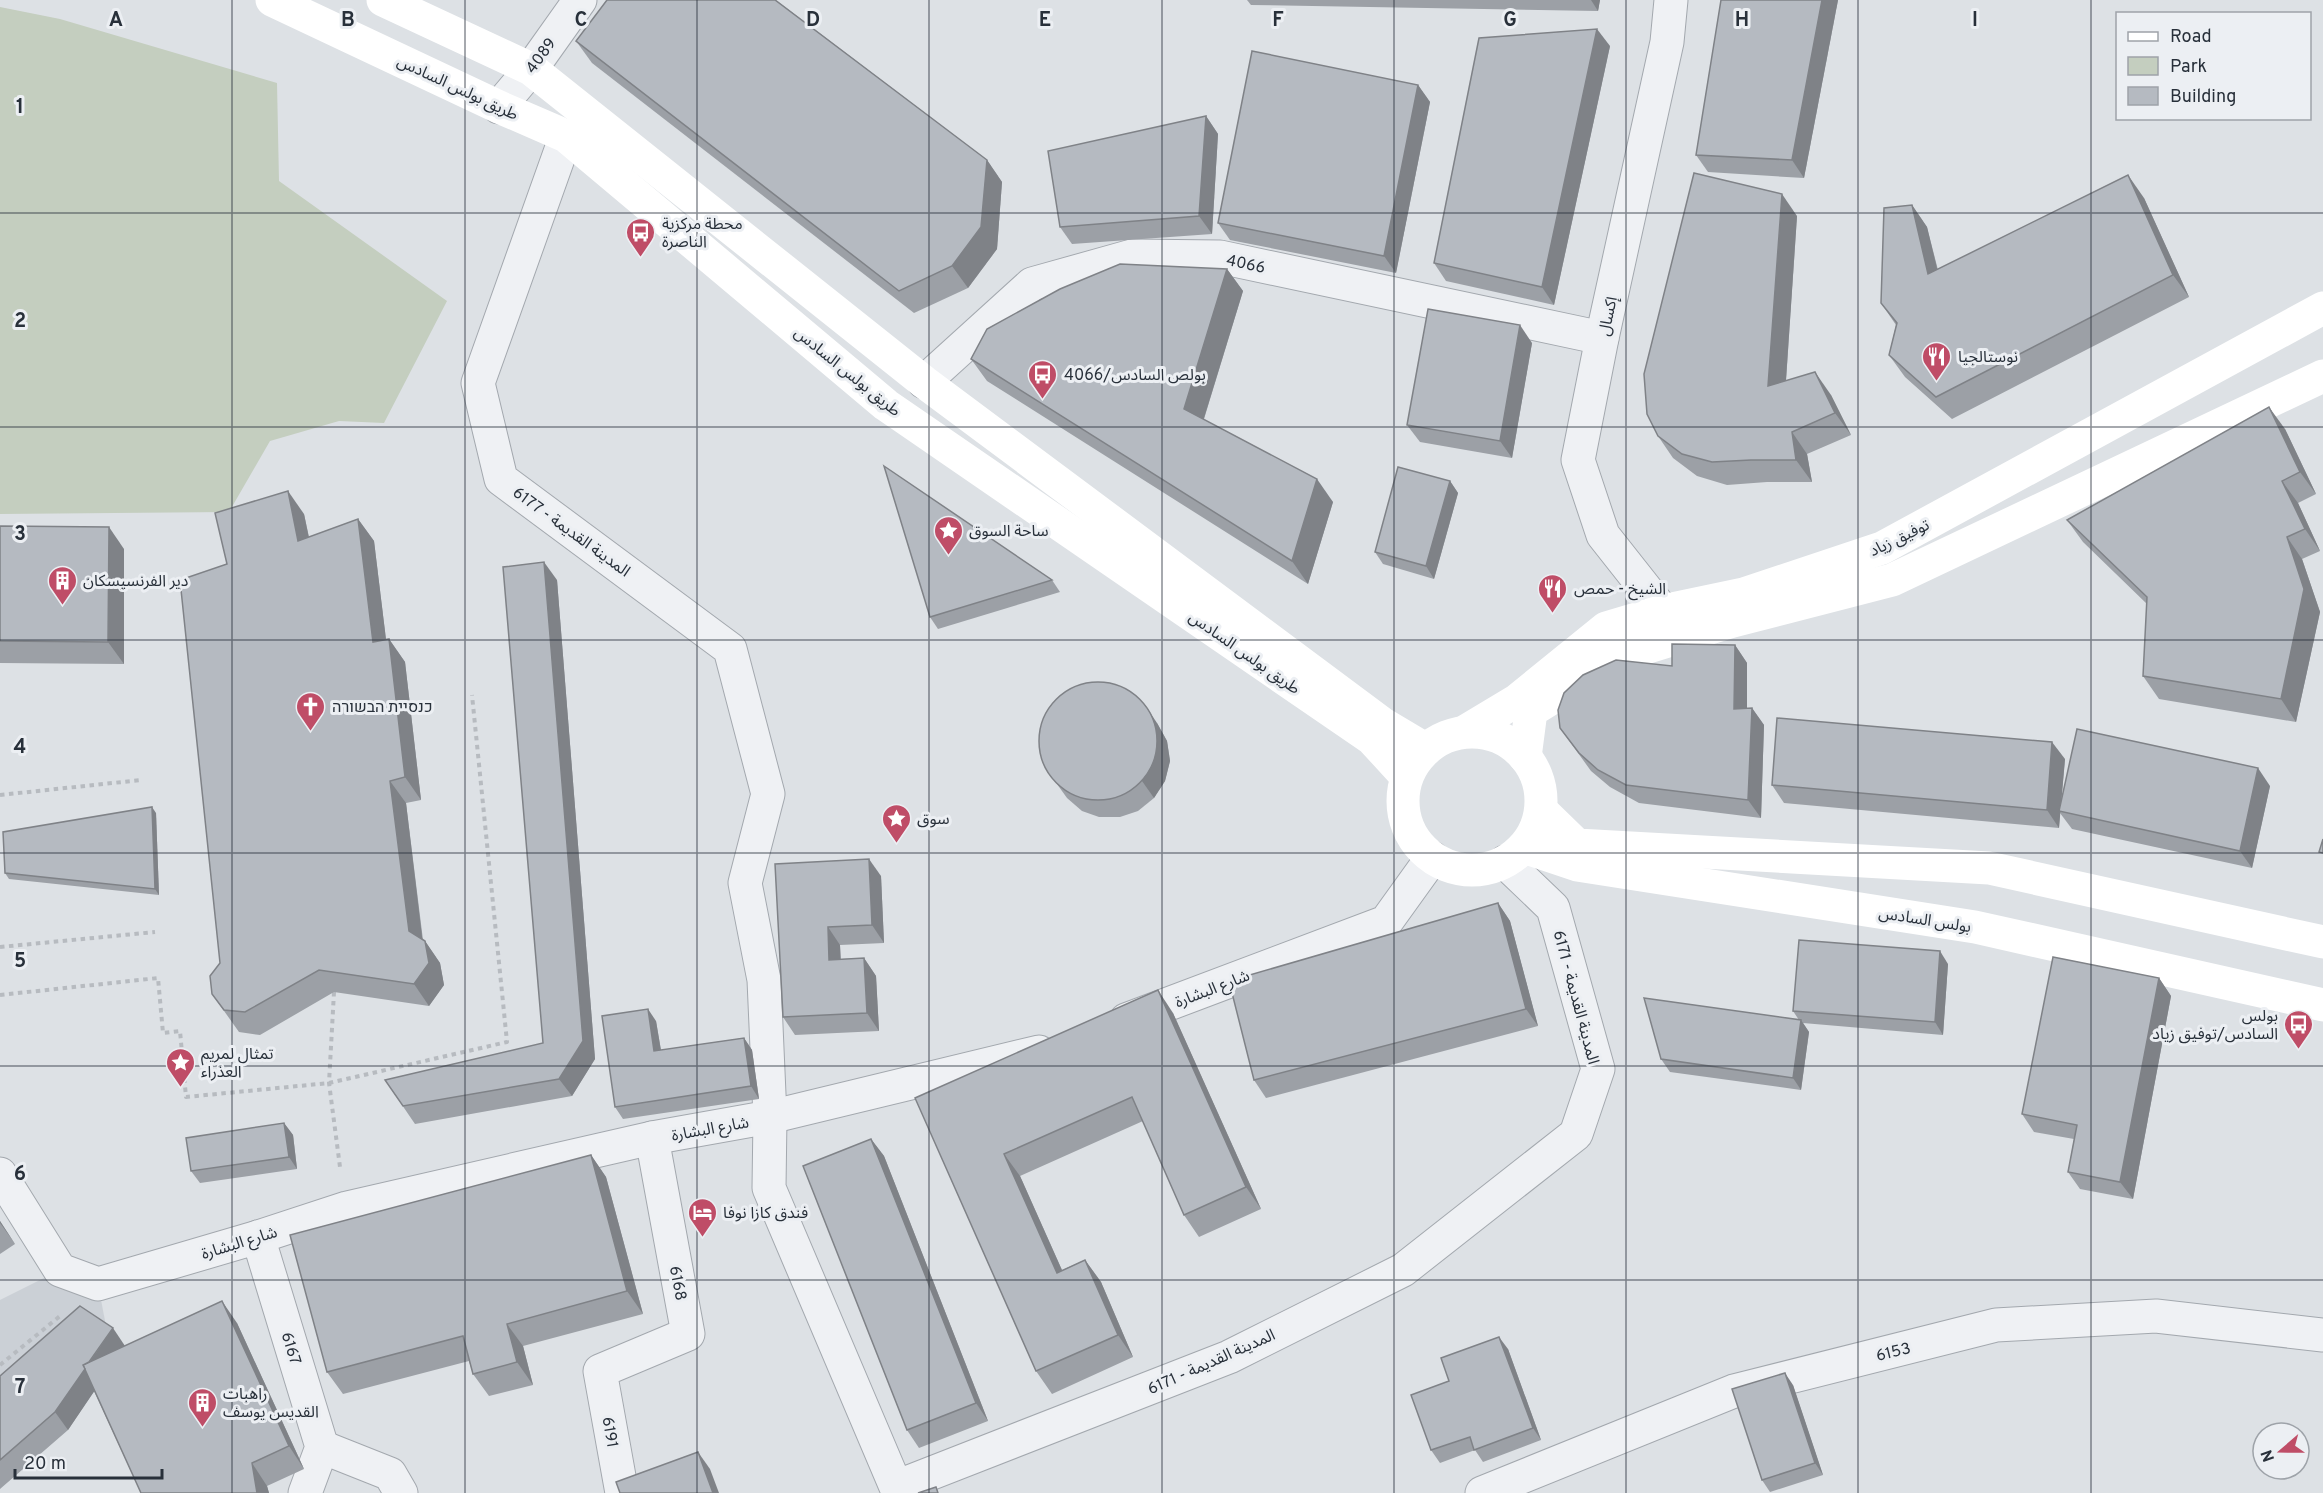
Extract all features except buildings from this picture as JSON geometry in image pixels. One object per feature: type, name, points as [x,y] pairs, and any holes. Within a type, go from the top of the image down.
[{"type":"street","name":"طريق بولس السادس","points":[[272,0],[499,107],[566,136],[886,405],[1372,740],[1406,776]]},
{"type":"street","name":"طريق بولس السادس","points":[[383,0],[531,69],[924,382],[1383,724],[1425,749]]},
{"type":"street","name":"4089","points":[[499,107],[531,69],[580,0]]},
{"type":"street","name":"إكسال","points":[[1663,611],[1603,535],[1578,460],[1602,338],[1667,42],[1671,0]]},
{"type":"street","name":"المدينة القديمة - 6177","points":[[566,136],[478,383],[501,479],[730,649],[768,794],[745,883],[764,980],[771,1117]]},
{"type":"street","name":"4066","points":[[924,382],[1032,284],[1132,256],[1220,257],[1602,338]]},
{"type":"street","name":"توفيق زياد","points":[[1466,731],[1516,701],[1605,628],[1663,611],[1744,594],[1882,548],[2323,308]]},
{"type":"street","name":"توفيق زياد","points":[[1525,757],[1531,711],[1619,656],[1733,621],[1893,580],[2323,376]]},
{"type":"street","points":[[1466,731],[1483,731],[1513,745],[1525,757],[1536,773],[1541,810],[1538,824],[1515,854],[1494,867],[1468,871],[1456,869],[1432,858],[1416,842],[1406,822],[1402,799],[1406,776],[1425,749],[1444,736],[1466,731]]},
{"type":"street","points":[[1541,810],[1577,845],[1989,868],[2323,942]]},
{"type":"street","name":"المدينة القديمة - 6171","points":[[771,1117],[769,1188],[896,1487],[1229,1357],[1403,1270],[1576,1134],[1598,1069],[1553,908],[1515,854]]},
{"type":"street","name":"بولس السادس","points":[[1515,854],[1975,927],[2323,1005]]},
{"type":"street","name":"شارع البشارة","points":[[1102,1029],[1386,922],[1432,858]]},
{"type":"street","name":"شارع البشارة","points":[[98,1284],[347,1208],[652,1138],[771,1117],[1048,1050],[1070,1042]]},
{"type":"street","name":"6168","points":[[600,1371],[688,1334],[652,1138]]},
{"type":"street","points":[[0,1174],[60,1270],[98,1284]]},
{"type":"street","name":"6167","points":[[258,1237],[322,1448]]},
{"type":"street","name":"6153","points":[[1482,1493],[1734,1391],[1996,1325],[2156,1316],[2323,1335]]},
{"type":"street","name":"6191","points":[[600,1371],[622,1493]]},
{"type":"street","points":[[305,1493],[322,1448],[390,1474],[401,1493]]},
{"type":"path","points":[[0,995],[158,978],[163,1033],[180,1031],[186,1097],[328,1083],[507,1042],[472,695]]},
{"type":"path","points":[[0,795],[141,780]]},
{"type":"path","points":[[0,947],[155,932]]},
{"type":"path","points":[[334,992],[328,1083],[347,1208]]},
{"type":"path","points":[[0,1365],[98,1284]]},
{"type":"shaded area","points":[[60,1270],[98,1284],[110,1347],[0,1456],[0,1300]]},
{"type":"green space","points":[[0,7],[60,19],[277,83],[279,181],[447,301],[384,423],[339,421],[270,441],[229,512],[0,514]]},
{"type":"place","name":"محطة مركزية الناصرة","points":[[641,258]]},
{"type":"place","name":"نوستالجيا","points":[[1937,382]]},
{"type":"place","name":"بولص السادس/4066","points":[[1043,400]]},
{"type":"place","name":"ساحة السوق","points":[[948,556]]},
{"type":"place","name":"دير الفرنسيسكان","points":[[62,606]]},
{"type":"place","name":"الشيخ - حمص","points":[[1553,614]]},
{"type":"place","name":"כנסיית הבשורה","points":[[311,732]]},
{"type":"place","name":"سوق","points":[[896,844]]},
{"type":"place","name":"بولس السادس/توفيق زياد","points":[[2299,1050]]},
{"type":"place","name":"تمثال لمريم العذراء","points":[[180,1088]]},
{"type":"place","name":"فندق كازا نوفا","points":[[702,1238]]},
{"type":"place","name":"راهبات القديس يوسف","points":[[202,1428]]}]
